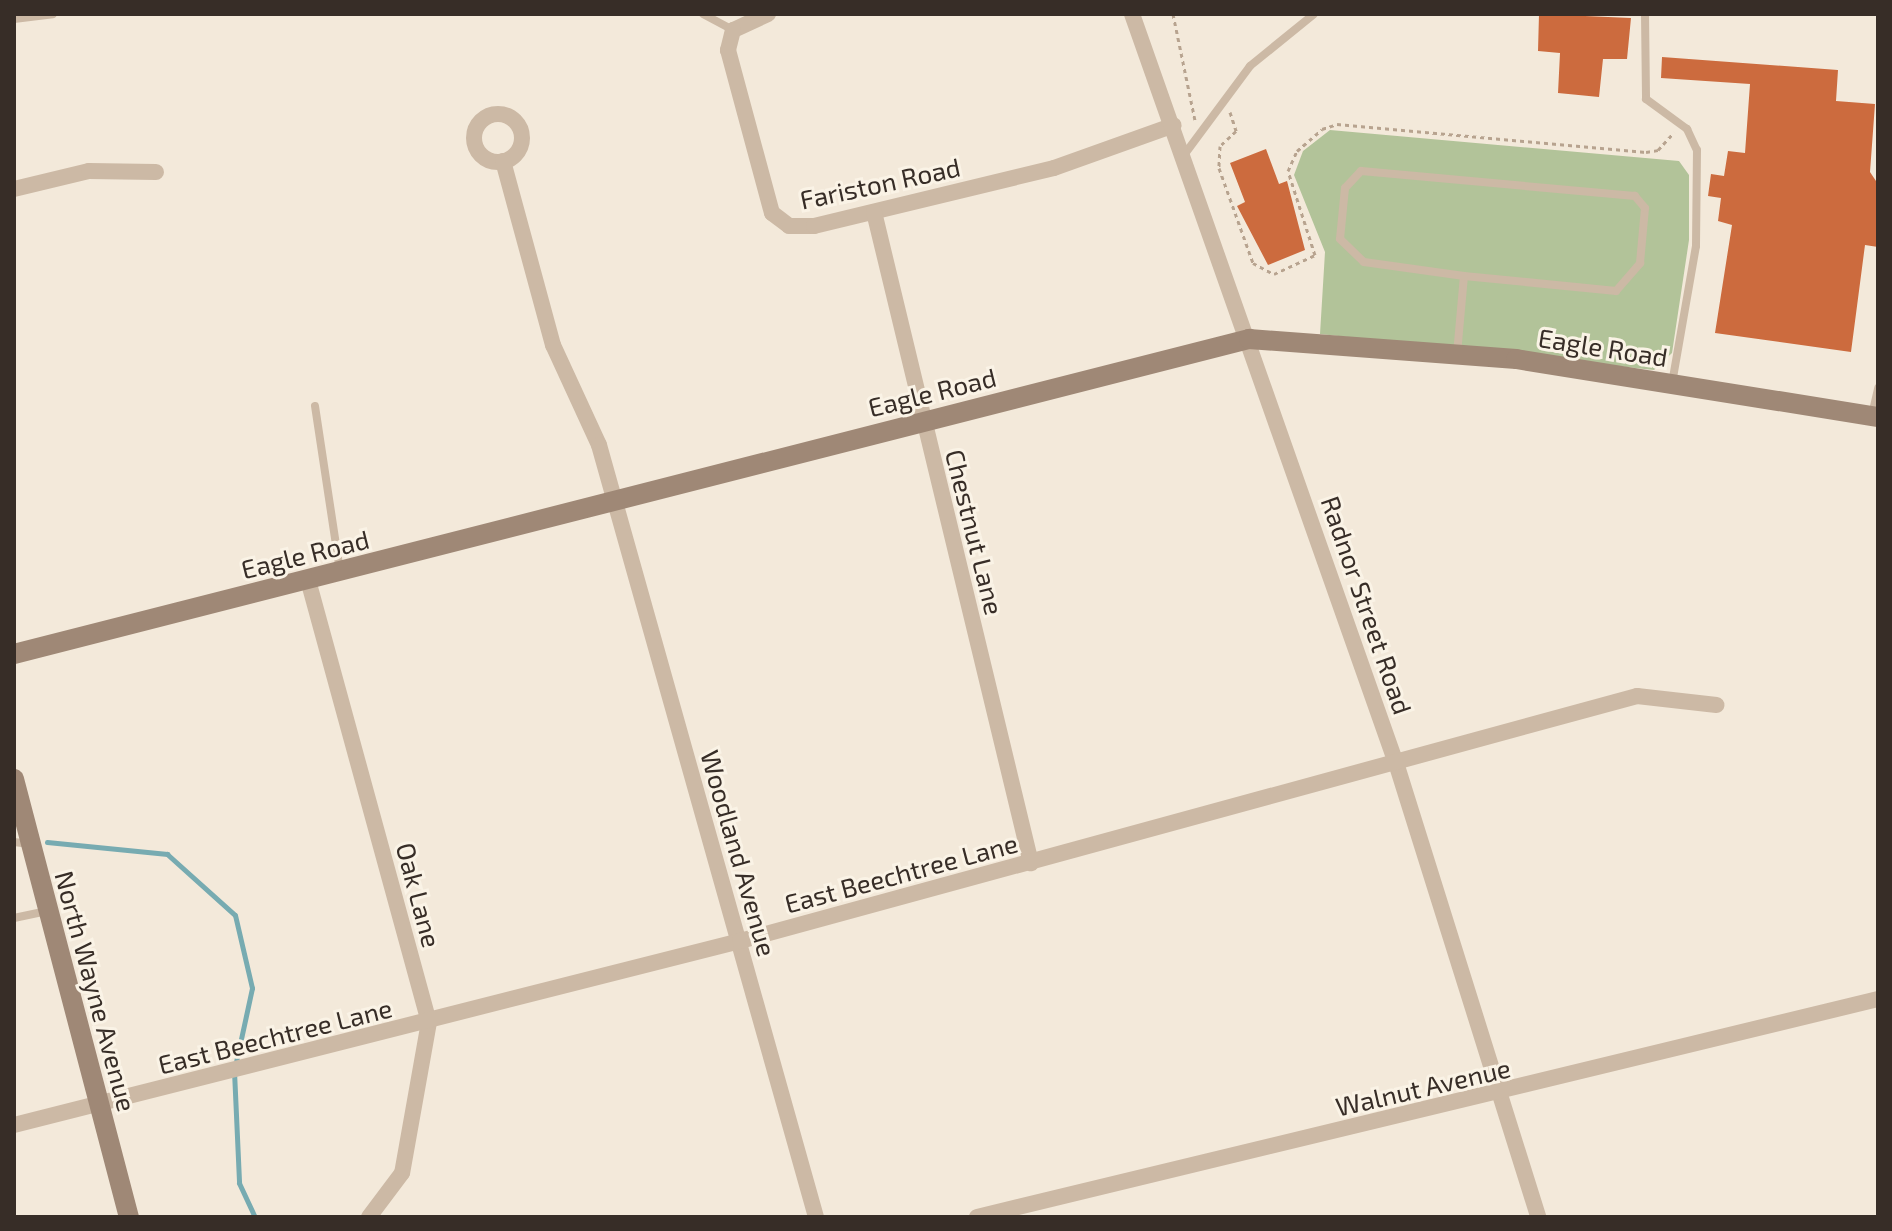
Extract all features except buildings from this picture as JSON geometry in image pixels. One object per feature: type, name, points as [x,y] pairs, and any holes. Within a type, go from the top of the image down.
[{"type":"street","points":[[733,30],[768,14]]},
{"type":"street","name":"Radnor Street Road","points":[[1132,14],[1174,125],[1397,766],[1538,1217]]},
{"type":"street","name":"Fariston Road","points":[[733,30],[728,50],[772,213],[789,226],[874,212],[1054,168],[1174,125]]},
{"type":"street","name":"Woodland Avenue","points":[[503,161],[553,345],[585,409],[614,502],[816,1217]]},
{"type":"street","points":[[14,189],[89,171],[156,172]]},
{"type":"street","name":"Chestnut Lane","points":[[874,212],[1031,863]]},
{"type":"street","name":"Eagle Road","points":[[14,654],[1249,339],[1457,355],[1875,417]]},
{"type":"street","name":"Oak Lane","points":[[308,580],[429,1022],[402,1173],[369,1217]]},
{"type":"street","name":"East Beechtree Lane","points":[[14,1125],[740,941],[1397,766],[1637,696],[1716,705]]},
{"type":"street","name":"North Wayne Avenue","points":[[14,779],[22,843],[49,911],[129,1217]]},
{"type":"street","name":"Walnut Avenue","points":[[977,1217],[1500,1093],[1878,999]]},
{"type":"lane","points":[[14,19],[53,14]]},
{"type":"lane","points":[[703,14],[733,30]]},
{"type":"lane","points":[[1184,155],[1250,66],[1314,14]]},
{"type":"lane","points":[[1645,14],[1646,99],[1687,129],[1697,150],[1696,246],[1672,385]]},
{"type":"lane","points":[[1361,171],[1635,196],[1645,208],[1640,263],[1616,291],[1464,276],[1364,262],[1340,239],[1345,188],[1361,171]]},
{"type":"lane","points":[[1457,355],[1464,276]]},
{"type":"lane","points":[[1875,417],[1878,388]]},
{"type":"lane","points":[[315,406],[340,572]]},
{"type":"lane","points":[[14,918],[49,911]]},
{"type":"path","points":[[1173,14],[1198,134]]},
{"type":"green space","points":[[1330,130],[1679,161],[1689,175],[1689,240],[1672,353],[1654,370],[1320,334],[1325,252],[1294,175],[1303,151]]},
{"type":"waterway","points":[[47,842],[167,854],[235,915],[252,988],[234,1071],[239,1183],[255,1217]]}]
